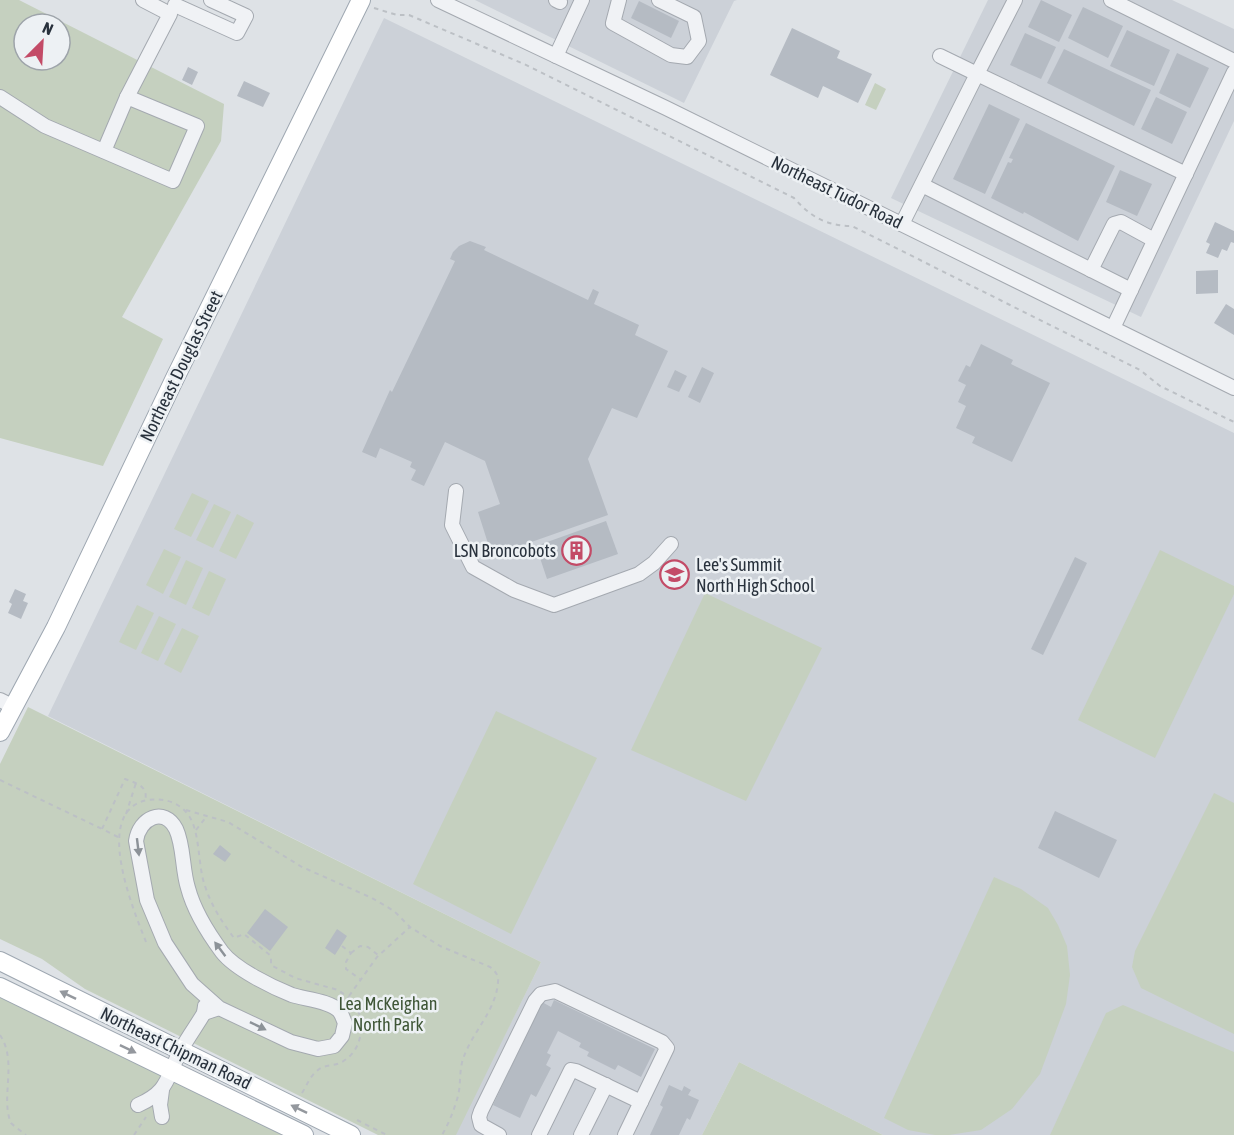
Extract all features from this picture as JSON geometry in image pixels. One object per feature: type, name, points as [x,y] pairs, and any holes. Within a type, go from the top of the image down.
[{"type":"main road","name":"Northeast Douglas Street","points":[[0,732],[6,703],[56,627],[175,378],[361,0]]},
{"type":"main road","name":"Northeast Chipman Road","points":[[0,961],[351,1135]]},
{"type":"main road","name":"Northeast Chipman Road","points":[[0,987],[304,1135]]},
{"type":"street","points":[[143,0],[174,6],[237,33],[246,16],[211,0]]},
{"type":"street","name":"Northeast Tudor Road","points":[[438,0],[902,224],[1234,388]]},
{"type":"street","points":[[556,56],[582,0]]},
{"type":"street","points":[[618,0],[614,23],[671,55],[687,57],[699,41],[694,17],[659,0]]},
{"type":"street","points":[[902,224],[1015,0]]},
{"type":"street","points":[[1112,0],[1234,61]]},
{"type":"street","points":[[104,151],[127,97],[174,6]]},
{"type":"street","points":[[939,56],[1185,174]]},
{"type":"street","points":[[1113,328],[1234,72]]},
{"type":"street","points":[[0,97],[45,126],[173,181],[197,126],[127,97]]},
{"type":"street","points":[[922,185],[1131,290]]},
{"type":"street","points":[[1091,270],[1114,224],[1121,222],[1154,240]]},
{"type":"street","points":[[456,491],[452,525],[473,567],[514,590],[554,605],[639,574],[654,563],[671,544]]},
{"type":"street","points":[[153,817],[162,817],[171,822],[177,831],[188,887],[207,930],[224,955],[246,972],[291,994],[338,1010],[345,1023],[342,1036],[334,1046],[318,1049],[291,1042],[219,1008],[192,984],[165,943],[147,900],[136,841],[137,832],[143,823],[153,817]]},
{"type":"street","points":[[492,1134],[481,1125],[479,1117],[481,1111],[535,1001],[546,991],[555,991],[662,1042],[667,1048],[625,1135]]},
{"type":"street","points":[[138,1109],[162,1090],[181,1050],[204,1013],[206,996]]},
{"type":"street","points":[[204,1013],[219,1008]]},
{"type":"street","points":[[539,1135],[571,1070],[641,1102]]},
{"type":"street","points":[[581,1135],[606,1085]]},
{"type":"street","points":[[162,1090],[160,1106],[162,1117]]},
{"type":"path","points":[[361,0],[384,12],[409,15],[524,64],[794,198],[807,213],[835,226],[852,226],[1140,370],[1160,386],[1234,422]]},
{"type":"path","points":[[102,829],[125,779],[145,789],[147,796],[145,801]]},
{"type":"path","points":[[0,780],[118,837]]},
{"type":"path","points":[[136,783],[118,837],[125,879],[134,912],[147,942]]},
{"type":"path","points":[[125,818],[134,807],[145,801],[160,799],[174,803],[183,810],[196,830],[204,886],[220,919],[234,938],[244,934],[271,956],[271,965],[295,978],[338,990],[349,996],[378,955],[410,927]]},
{"type":"path","points":[[183,810],[235,826],[302,867],[372,898],[394,911],[410,927],[440,946],[490,966],[496,972],[499,980],[487,1015],[464,1058],[458,1095],[442,1135]]},
{"type":"path","points":[[196,830],[208,816]]},
{"type":"path","points":[[342,946],[351,953]]},
{"type":"path","points":[[360,979],[346,969],[346,962],[351,953],[360,946],[368,947],[378,955]]},
{"type":"path","points":[[0,1035],[8,1060],[3,1100],[10,1122],[26,1135]]},
{"type":"path","points":[[134,1135],[146,1117],[138,1109]]},
{"type":"shaded area","points":[[475,0],[737,0],[734,1],[684,103]]},
{"type":"shaded area","points":[[988,0],[1172,0],[1234,29],[1234,121],[1141,317],[891,198]]},
{"type":"shaded area","name":"Lee's Summit North High School","points":[[384,18],[1234,433],[1234,1135],[883,1135],[739,1062],[702,1135],[455,1135],[541,962],[48,716]]},
{"type":"green space","points":[[0,0],[19,0],[43,12],[12,12],[12,72],[72,72],[72,27],[224,104],[221,141],[122,317],[163,339],[103,466],[0,438]]},
{"type":"green space","points":[[875,83],[886,89],[876,110],[865,105]]},
{"type":"green space","points":[[192,493],[209,501],[191,537],[174,529]]},
{"type":"green space","points":[[214,504],[231,512],[213,548],[196,540]]},
{"type":"green space","points":[[237,514],[254,523],[236,559],[219,551]]},
{"type":"green space","points":[[164,549],[181,557],[163,594],[146,585]]},
{"type":"green space","points":[[1160,550],[1234,586],[1234,594],[1155,758],[1078,720]]},
{"type":"green space","points":[[186,560],[203,568],[186,605],[169,597]]},
{"type":"green space","points":[[209,571],[226,579],[209,616],[192,608]]},
{"type":"green space","points":[[705,593],[822,648],[746,801],[631,750]]},
{"type":"green space","points":[[137,605],[154,613],[136,650],[119,642]]},
{"type":"green space","points":[[159,616],[176,624],[158,661],[141,653]]},
{"type":"green space","points":[[182,628],[199,636],[181,673],[164,664]]},
{"type":"green space","name":"Lea McKeighan North Park","points":[[28,707],[541,962],[456,1135],[378,1135],[85,989],[42,959],[0,939],[0,764]]},
{"type":"green space","points":[[496,711],[597,758],[511,934],[413,884]]},
{"type":"green space","points":[[1214,793],[1234,803],[1234,1034],[1141,988],[1132,967],[1135,951]]},
{"type":"green space","points":[[994,877],[1021,889],[1048,908],[1058,925],[1067,946],[1070,975],[1066,1004],[1040,1074],[1012,1109],[981,1130],[935,1135],[908,1130],[884,1118]]},
{"type":"green space","points":[[0,995],[287,1135],[0,1135]]},
{"type":"green space","points":[[1123,1005],[1234,1052],[1234,1135],[1050,1135],[1106,1013]]},
{"type":"green space","points":[[739,1062],[883,1135],[702,1135]]},
{"type":"building","points":[[1041,0],[1072,15],[1059,42],[1028,27]]},
{"type":"building","points":[[639,1],[679,21],[671,38],[631,18]]},
{"type":"building","points":[[1083,7],[1123,26],[1108,58],[1068,38]]},
{"type":"building","points":[[792,28],[840,51],[837,58],[872,74],[858,103],[823,86],[818,98],[770,75]]},
{"type":"building","points":[[1127,30],[1170,50],[1154,86],[1110,66]]},
{"type":"building","points":[[1025,33],[1056,47],[1041,79],[1010,65]]},
{"type":"building","points":[[1064,49],[1151,90],[1134,126],[1047,83]]},
{"type":"building","points":[[1177,53],[1209,68],[1190,108],[1159,93]]},
{"type":"building","points":[[188,67],[198,72],[192,85],[182,80]]},
{"type":"building","points":[[244,81],[270,93],[263,107],[237,96]]},
{"type":"building","points":[[1156,97],[1187,112],[1172,144],[1141,129]]},
{"type":"building","points":[[989,104],[1020,119],[985,194],[953,179]]},
{"type":"building","points":[[1026,123],[1115,166],[1078,241],[1024,212],[1023,214],[991,198],[1008,162],[1011,163],[1013,159],[1009,158]]},
{"type":"building","points":[[1120,170],[1152,184],[1137,216],[1106,202]]},
{"type":"building","points":[[1215,222],[1234,231],[1234,243],[1231,242],[1227,251],[1222,249],[1218,258],[1206,253],[1210,244],[1206,242]]},
{"type":"building","points":[[470,241],[588,300],[593,289],[599,292],[594,304],[639,325],[635,335],[668,351],[637,418],[612,408],[588,459],[608,515],[492,556],[478,512],[500,504],[485,461],[445,442],[424,486],[411,480],[416,470],[410,467],[412,462],[380,448],[376,458],[362,452],[390,390],[392,392],[455,261],[450,259],[453,252]]},
{"type":"building","points":[[1218,270],[1218,293],[1196,294],[1196,271]]},
{"type":"building","points":[[1226,304],[1234,309],[1234,335],[1214,323]]},
{"type":"building","points":[[981,344],[1013,360],[1011,364],[1050,383],[1012,462],[972,443],[975,437],[956,428],[966,406],[958,402],[966,385],[958,381],[966,365],[970,367]]},
{"type":"building","points":[[702,367],[714,373],[700,403],[688,397]]},
{"type":"building","points":[[675,370],[687,376],[679,392],[667,387]]},
{"type":"building","name":"LSN Broncobots","points":[[606,521],[618,554],[547,579],[536,546]]},
{"type":"building","points":[[1075,557],[1087,563],[1043,655],[1031,649]]},
{"type":"building","points":[[15,589],[26,594],[23,601],[28,603],[21,619],[8,613],[12,604],[9,602]]},
{"type":"building","points":[[1055,811],[1117,840],[1099,878],[1038,848]]},
{"type":"building","points":[[220,845],[231,854],[225,862],[213,854]]},
{"type":"building","points":[[265,909],[288,927],[270,951],[247,933]]},
{"type":"building","points":[[337,929],[347,936],[335,955],[325,948]]},
{"type":"building","points":[[554,1000],[655,1049],[641,1077],[618,1065],[615,1070],[587,1056],[589,1052],[579,1047],[581,1043],[558,1031],[547,1053],[551,1055],[546,1065],[551,1068],[536,1097],[531,1094],[520,1118],[493,1105],[542,1002],[551,1007]]},
{"type":"building","points":[[669,1085],[682,1091],[684,1086],[691,1090],[688,1095],[699,1100],[690,1120],[687,1118],[679,1135],[650,1135],[663,1107],[660,1105]]},
{"type":"place","name":"LSN Broncobots","points":[[577,550]]},
{"type":"place","name":"Lee's Summit North High School","points":[[675,574]]}]
